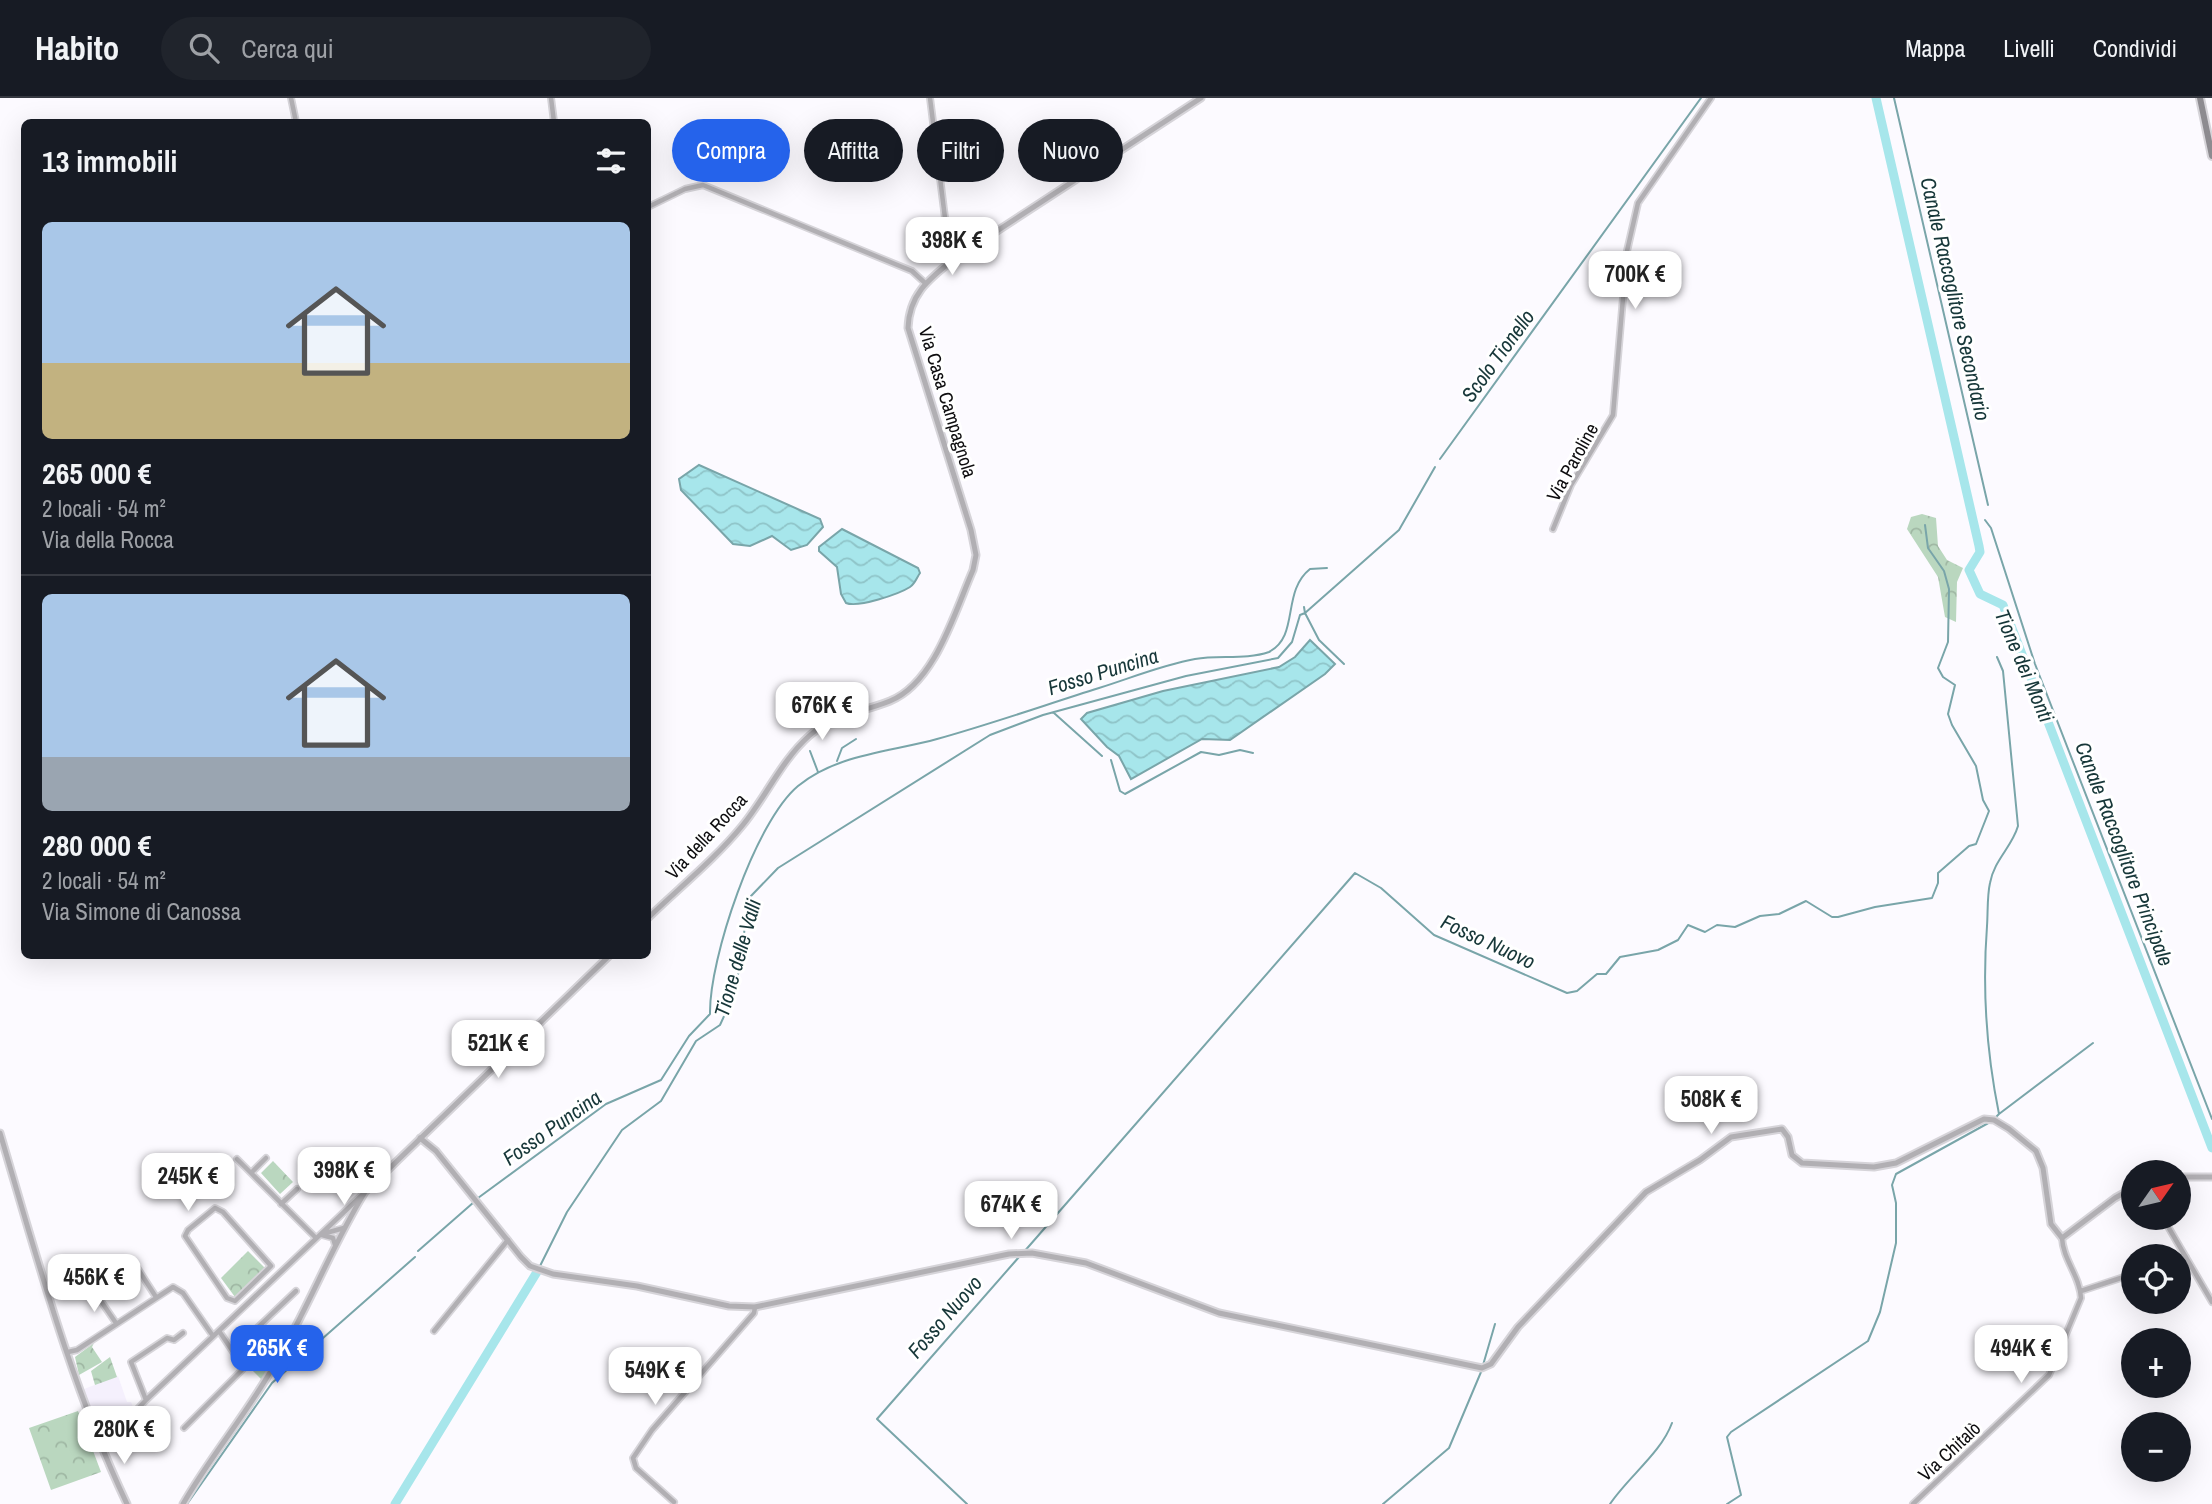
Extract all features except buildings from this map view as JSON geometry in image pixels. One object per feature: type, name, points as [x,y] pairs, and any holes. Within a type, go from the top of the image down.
[{"type":"main road","points":[[2200,98],[2212,156]]},
{"type":"street","points":[[291,98],[295,119]]},
{"type":"street","points":[[551,98],[554,119]]},
{"type":"street","points":[[930,98],[948,250],[954,259]]},
{"type":"street","name":"Via Casa Campagnola","points":[[973,570],[976,555],[971,530],[908,328],[912,302],[924,282],[954,259],[1201,98]]},
{"type":"street","name":"Via Paroline","points":[[1553,528],[1571,485],[1613,415],[1627,251],[1638,203],[1711,98]]},
{"type":"street","points":[[651,206],[685,189],[703,185],[912,271],[924,282]]},
{"type":"street","name":"Via della Rocca","points":[[651,915],[741,828],[789,758],[809,736],[841,715],[887,702],[917,683],[932,661],[973,570]]},
{"type":"street","points":[[101,1447],[146,1400],[606,959]]},
{"type":"street","points":[[420,1138],[436,1151],[530,1266],[573,1279],[637,1286],[729,1306],[755,1307],[1009,1254],[1032,1253],[1086,1263],[1219,1313],[1487,1367],[1518,1327],[1639,1198],[1731,1137],[1782,1129],[1788,1137],[1792,1155],[1801,1163],[1886,1166],[1984,1119],[1992,1119],[2029,1145],[2040,1158],[2051,1224],[2062,1238],[2063,1252],[2081,1291],[2121,1278]]},
{"type":"street","points":[[0,1133],[97,1438],[127,1504]]},
{"type":"street","points":[[237,1158],[303,1227],[317,1237],[330,1236],[335,1246]]},
{"type":"street","points":[[251,1173],[266,1158]]},
{"type":"street","points":[[2191,1177],[2212,1177]]},
{"type":"street","points":[[281,1204],[297,1189]]},
{"type":"street","points":[[183,1504],[206,1464],[272,1370],[344,1226],[365,1192]]},
{"type":"street","points":[[2062,1238],[2121,1195]]},
{"type":"street","points":[[219,1209],[270,1263],[270,1269],[255,1285],[238,1300],[229,1300],[186,1239],[186,1231],[210,1211],[219,1209]]},
{"type":"street","points":[[331,1224],[339,1220],[344,1226]]},
{"type":"street","points":[[317,1237],[344,1226]]},
{"type":"street","points":[[303,1227],[311,1243]]},
{"type":"street","points":[[434,1331],[509,1240]]},
{"type":"street","points":[[136,1266],[156,1297]]},
{"type":"street","points":[[2191,1266],[2212,1302]]},
{"type":"street","points":[[255,1285],[261,1291]]},
{"type":"street","points":[[68,1352],[77,1350],[173,1287],[180,1289],[213,1336]]},
{"type":"street","points":[[94,1291],[116,1323]]},
{"type":"street","points":[[233,1351],[296,1291]]},
{"type":"street","name":"Via Chitalò","points":[[1913,1504],[2049,1375],[2079,1305],[2081,1291]]},
{"type":"street","points":[[674,1502],[636,1468],[633,1458],[652,1430],[754,1313],[755,1307]]},
{"type":"street","points":[[184,1428],[243,1370],[219,1331]]},
{"type":"street","points":[[146,1400],[131,1362],[167,1338],[174,1340],[183,1333]]},
{"type":"street","points":[[97,1438],[113,1434]]},
{"type":"shaded area","points":[[118,1376],[127,1402],[131,1402],[133,1407],[111,1429],[96,1425],[84,1389]]},
{"type":"green space","points":[[1922,514],[1936,518],[1938,546],[1947,560],[1963,568],[1957,582],[1956,622],[1945,617],[1938,577],[1907,529],[1911,517]]},
{"type":"green space","points":[[273,1161],[293,1182],[280,1194],[261,1173]]},
{"type":"green space","points":[[248,1251],[266,1269],[235,1297],[221,1278]]},
{"type":"green space","points":[[283,1335],[286,1336],[262,1380],[249,1367]]},
{"type":"green space","points":[[94,1343],[92,1347],[102,1362],[79,1375],[75,1357]]},
{"type":"green space","points":[[110,1357],[117,1377],[95,1385],[91,1371]]},
{"type":"green space","points":[[78,1411],[101,1472],[51,1490],[29,1428]]},
{"type":"green space","points":[[78,1418],[88,1447],[73,1452],[62,1424]]},
{"type":"water","points":[[699,465],[820,519],[823,527],[807,545],[791,550],[772,536],[750,546],[733,544],[681,490],[679,479]]},
{"type":"water","points":[[842,529],[918,568],[920,573],[913,584],[905,590],[878,600],[860,604],[846,603],[841,594],[837,567],[819,551],[819,547]]},
{"type":"water","points":[[1310,640],[1335,664],[1325,674],[1230,740],[1202,739],[1131,779],[1119,756],[1081,719],[1087,713],[1163,691],[1279,667],[1295,657]]},
{"type":"waterway","name":"Scolo Tionello","points":[[1440,459],[1701,98]]},
{"type":"waterway","name":"Tione dei Monti","points":[[1876,98],[1979,546],[1980,552],[1969,570],[1980,594],[2003,605],[2212,1148]]},
{"type":"waterway","name":"Canale Raccoglitore Secondario","points":[[1894,98],[1988,505]]},
{"type":"waterway","name":"Scolo Tionello","points":[[1344,664],[1319,640],[1305,613],[1399,530],[1435,467]]},
{"type":"waterway","name":"Canale Raccoglitore Principale","points":[[1985,520],[1991,528],[2035,664],[2212,1119]]},
{"type":"waterway","name":"Fosso Nuovo","points":[[1023,1253],[1355,873],[1381,888],[1434,935],[1567,993],[1577,991],[1597,974],[1606,974],[1620,957],[1658,950],[1678,940],[1688,925],[1705,932],[1717,925],[1735,927],[1760,916],[1779,914],[1806,901],[1832,917],[1838,917],[1875,907],[1932,898],[1938,883],[1938,873],[1969,846],[1976,844],[1989,811],[1983,800],[1976,766],[1948,714],[1955,685],[1943,677],[1938,668],[1948,642],[1949,589],[1944,571],[1928,548],[1925,525]]},
{"type":"waterway","name":"Fosso Puncina","points":[[478,1198],[606,1104],[661,1080],[689,1036],[710,1014],[717,960],[751,859],[782,804],[798,786],[813,775],[847,760],[957,733],[1171,665],[1195,659],[1251,656],[1269,652],[1284,636],[1292,601],[1301,579],[1310,569],[1327,568]]},
{"type":"waterway","name":"Tione delle Valli","points":[[539,1268],[567,1212],[622,1130],[661,1101],[696,1041],[720,1025],[731,1001],[741,963],[747,905],[751,896],[778,868],[990,735],[1043,715],[1186,676],[1278,658],[1292,642],[1300,615],[1305,613],[1304,607]]},
{"type":"waterway","points":[[1996,1117],[1999,1114],[1988,1044],[1985,998],[1988,899],[1992,875],[2018,826],[2003,671],[1997,657]]},
{"type":"waterway","name":"Tione delle Valli","points":[[1054,713],[1102,756]]},
{"type":"waterway","name":"Fosso Puncina","points":[[837,761],[842,748],[856,739]]},
{"type":"waterway","name":"Tione delle Valli","points":[[1111,760],[1120,791],[1125,794],[1201,752],[1219,755],[1240,750],[1253,753]]},
{"type":"waterway","name":"Fosso Puncina","points":[[810,751],[818,772]]},
{"type":"waterway","points":[[1999,1114],[2093,1043]]},
{"type":"waterway","points":[[1727,1504],[1741,1495],[1727,1437],[1731,1432],[1868,1341],[1880,1312],[1896,1243],[1896,1203],[1892,1185],[1896,1174],[1992,1121]]},
{"type":"waterway","name":"Fosso Puncina","points":[[418,1251],[474,1202]]},
{"type":"waterway","name":"Fosso Puncina","points":[[187,1504],[272,1383],[415,1257]]},
{"type":"waterway","name":"Fosso Nuovo","points":[[967,1504],[877,1419],[1019,1257]]},
{"type":"waterway","name":"Tione delle Valli","points":[[395,1504],[537,1272]]},
{"type":"waterway","points":[[1383,1504],[1449,1448],[1481,1372],[1495,1324]]},
{"type":"waterway","points":[[1610,1504],[1660,1445],[1672,1423]]}]
